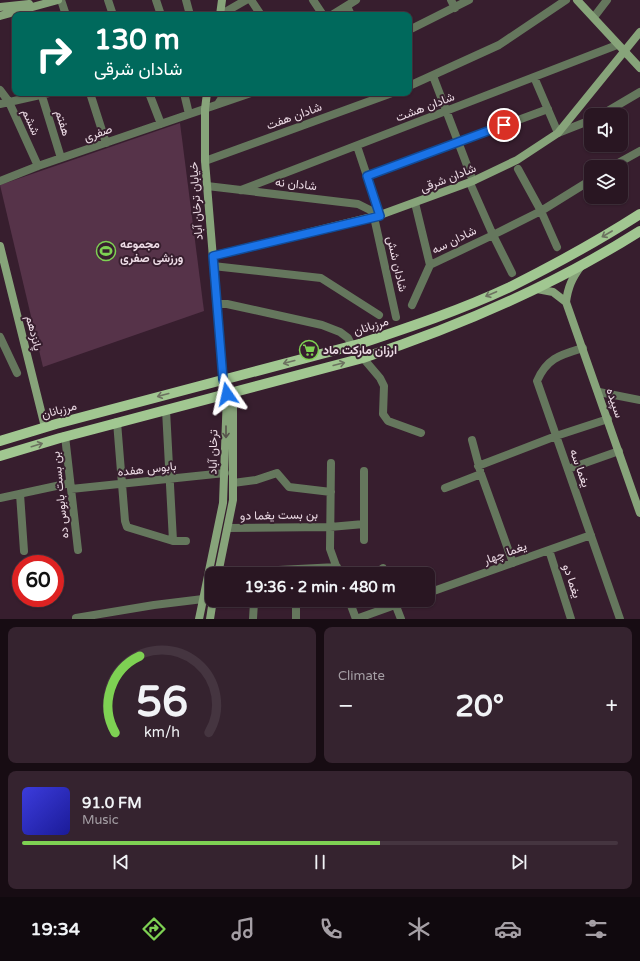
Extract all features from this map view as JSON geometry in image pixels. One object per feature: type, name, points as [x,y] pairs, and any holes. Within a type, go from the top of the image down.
[{"type":"main road","name":"مرزبانان","points":[[0,441],[45,427],[352,346],[407,328],[509,287],[566,258],[640,214]]},
{"type":"main road","points":[[0,456],[117,422],[363,358],[465,321],[537,289],[581,266],[640,231]]},
{"type":"main road","points":[[223,379],[227,394]]},
{"type":"street","points":[[0,7],[46,3],[60,0],[65,12]]},
{"type":"street","points":[[108,0],[112,12]]},
{"type":"street","points":[[156,0],[160,12]]},
{"type":"street","points":[[186,0],[189,12]]},
{"type":"street","points":[[220,12],[222,0]]},
{"type":"street","points":[[225,12],[246,0]]},
{"type":"street","points":[[251,0],[259,12]]},
{"type":"street","points":[[313,0],[321,12]]},
{"type":"street","points":[[337,12],[356,0]]},
{"type":"street","points":[[412,28],[453,4],[469,0]]},
{"type":"street","points":[[412,85],[499,45],[566,0]]},
{"type":"street","points":[[576,0],[594,17],[617,45],[640,68]]},
{"type":"street","points":[[594,17],[607,0]]},
{"type":"street","points":[[21,12],[46,3]]},
{"type":"street","points":[[347,6],[350,12]]},
{"type":"street","points":[[0,16],[12,14]]},
{"type":"street","name":"شادان شرقی","points":[[213,256],[377,216],[472,182],[517,160],[558,133],[640,32]]},
{"type":"street","name":"شادان هشت","points":[[241,190],[617,45]]},
{"type":"street","points":[[433,76],[448,111],[472,182],[493,235],[541,211],[584,184]]},
{"type":"street","points":[[534,78],[558,133],[584,123]]},
{"type":"street","name":"ششم","points":[[0,90],[9,102],[38,166]]},
{"type":"street","points":[[613,108],[640,92]]},
{"type":"street","points":[[0,104],[35,96]]},
{"type":"street","name":"هفتم","points":[[45,96],[61,158]]},
{"type":"street","points":[[91,96],[106,142]]},
{"type":"street","points":[[150,96],[161,124]]},
{"type":"street","points":[[185,96],[189,114]]},
{"type":"street","name":"خیابان ترخان آباد","points":[[207,96],[205,109],[205,161],[223,379]]},
{"type":"street","points":[[218,104],[223,96]]},
{"type":"street","name":"صفری","points":[[0,181],[106,142],[242,96]]},
{"type":"street","name":"شادان هفت","points":[[205,161],[382,96]]},
{"type":"street","points":[[367,176],[548,109]]},
{"type":"street","name":"شادان شش","points":[[357,146],[367,176],[377,216],[396,317]]},
{"type":"street","points":[[624,160],[640,151]]},
{"type":"street","points":[[518,169],[541,211],[557,247]]},
{"type":"street","name":"شادان نه","points":[[207,186],[358,204],[377,216]]},
{"type":"street","points":[[412,304],[430,265],[415,203]]},
{"type":"street","name":"شادان سه","points":[[430,265],[493,235],[512,273]]},
{"type":"street","name":"پانزدهم","points":[[0,246],[45,427]]},
{"type":"street","points":[[213,266],[321,278],[379,315]]},
{"type":"street","points":[[537,289],[553,292],[566,302],[568,288],[572,278],[581,266]]},
{"type":"street","name":"سپیده","points":[[566,302],[599,392],[640,513]]},
{"type":"street","points":[[217,304],[227,304],[322,326],[340,332],[348,338],[352,346]]},
{"type":"street","points":[[0,337],[17,373]]},
{"type":"street","name":"یغما سه","points":[[583,348],[554,359],[542,368],[537,381],[620,619]]},
{"type":"street","points":[[363,358],[380,378],[384,386],[383,414],[388,421],[421,433]]},
{"type":"street","points":[[599,392],[640,400]]},
{"type":"street","name":"ترخان آباد","points":[[199,619],[223,504],[227,394]]},
{"type":"street","name":"ترخان آباد","points":[[219,567],[233,500],[233,408],[227,394]]},
{"type":"street","points":[[166,410],[173,541]]},
{"type":"street","points":[[445,488],[479,470],[556,436],[608,419]]},
{"type":"street","points":[[117,422],[125,521],[127,527],[173,541],[186,541]]},
{"type":"street","name":"بن بست بابوس ده","points":[[66,436],[78,550]]},
{"type":"street","points":[[472,440],[479,470],[513,563]]},
{"type":"street","points":[[568,469],[619,451]]},
{"type":"street","points":[[331,463],[330,549],[337,567]]},
{"type":"street","points":[[364,471],[364,540]]},
{"type":"street","name":"بابوس هفده","points":[[0,498],[71,486],[123,484],[225,473]]},
{"type":"street","points":[[233,483],[256,480],[277,473],[289,487],[330,492]]},
{"type":"street","points":[[20,494],[24,551]]},
{"type":"street","name":"بن بست یغما دو","points":[[228,528],[330,527],[364,524]]},
{"type":"street","name":"یغما چهار","points":[[435,591],[591,535]]},
{"type":"street","name":"یغما دو","points":[[549,550],[572,619]]},
{"type":"street","points":[[76,618],[154,605],[203,599]]},
{"type":"street","points":[[210,619],[212,607]]},
{"type":"street","points":[[253,619],[254,607]]},
{"type":"street","points":[[296,607],[296,619]]},
{"type":"street","points":[[352,607],[356,619],[384,607]]},
{"type":"street","points":[[397,607],[401,619]]},
{"type":"shaded area","name":"مجموعه ورزشی صفری","points":[[180,123],[204,311],[43,367],[0,185]]},
{"type":"place","name":"مجموعه ورزشی صفری","points":[[106,251]]},
{"type":"place","name":"ارزان مارکت ماد","points":[[309,350]]},
{"type":"route","points":[[227,394],[223,379],[213,256],[380,216],[367,176],[504,125]]}]
